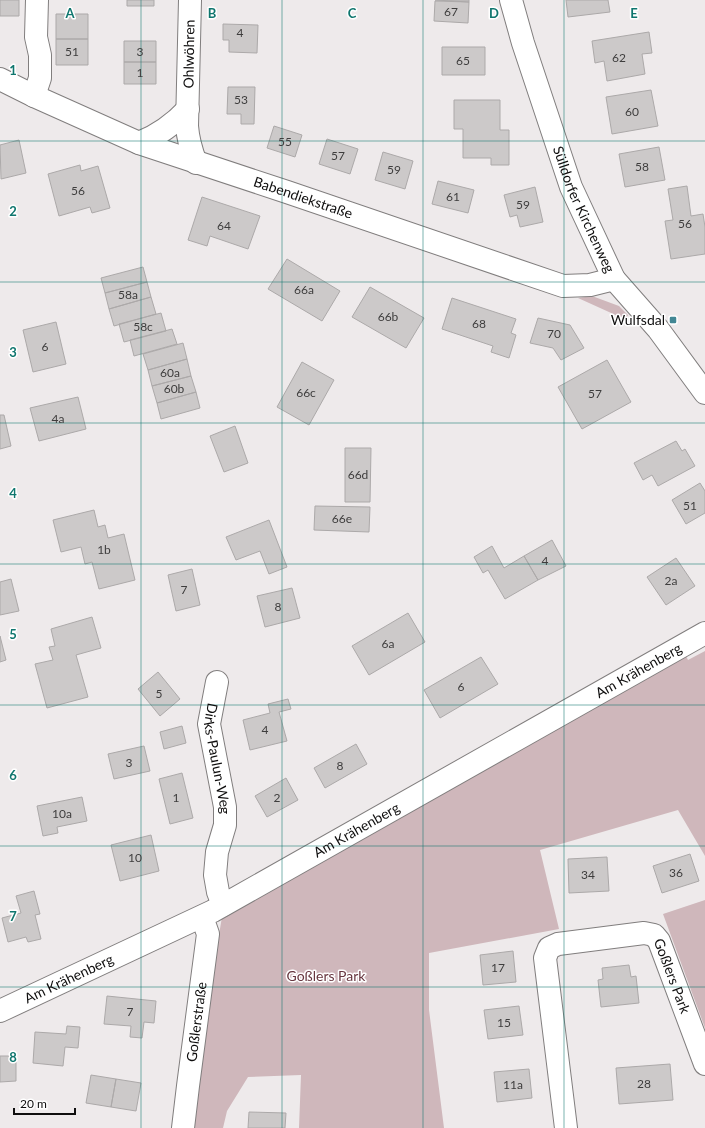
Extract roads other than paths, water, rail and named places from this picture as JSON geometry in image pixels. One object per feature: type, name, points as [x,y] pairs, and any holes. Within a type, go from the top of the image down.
[{"type":"street","points":[[34,96],[40,78],[40,55],[36,37],[37,0]]},
{"type":"street","name":"Ohlwöhren","points":[[190,0],[188,139],[196,163]]},
{"type":"street","name":"Sülldorfer Kirchenweg","points":[[511,0],[523,42],[571,187],[614,279],[661,333],[705,393]]},
{"type":"street","name":"Babendiekstraße","points":[[1,81],[139,143],[563,286],[590,285],[614,279]]},
{"type":"street","name":"Ohlwöhren","points":[[139,143],[154,137],[176,122],[188,109]]},
{"type":"street","name":"Am Krähenberg","points":[[0,1011],[202,917],[705,633]]},
{"type":"street","name":"Dirks-Paulun-Weg","points":[[217,682],[209,724],[226,807],[225,824],[217,852],[215,875],[218,892],[224,905]]},
{"type":"street","name":"Goßlerstraße","points":[[183,1128],[208,934],[202,917]]},
{"type":"street","name":"Goßlers Park","points":[[566,1128],[545,958],[549,948],[558,944],[644,933],[654,935],[659,941],[705,1064]]},
{"type":"place","name":"Wulfsdal","points":[[673,320]]}]
